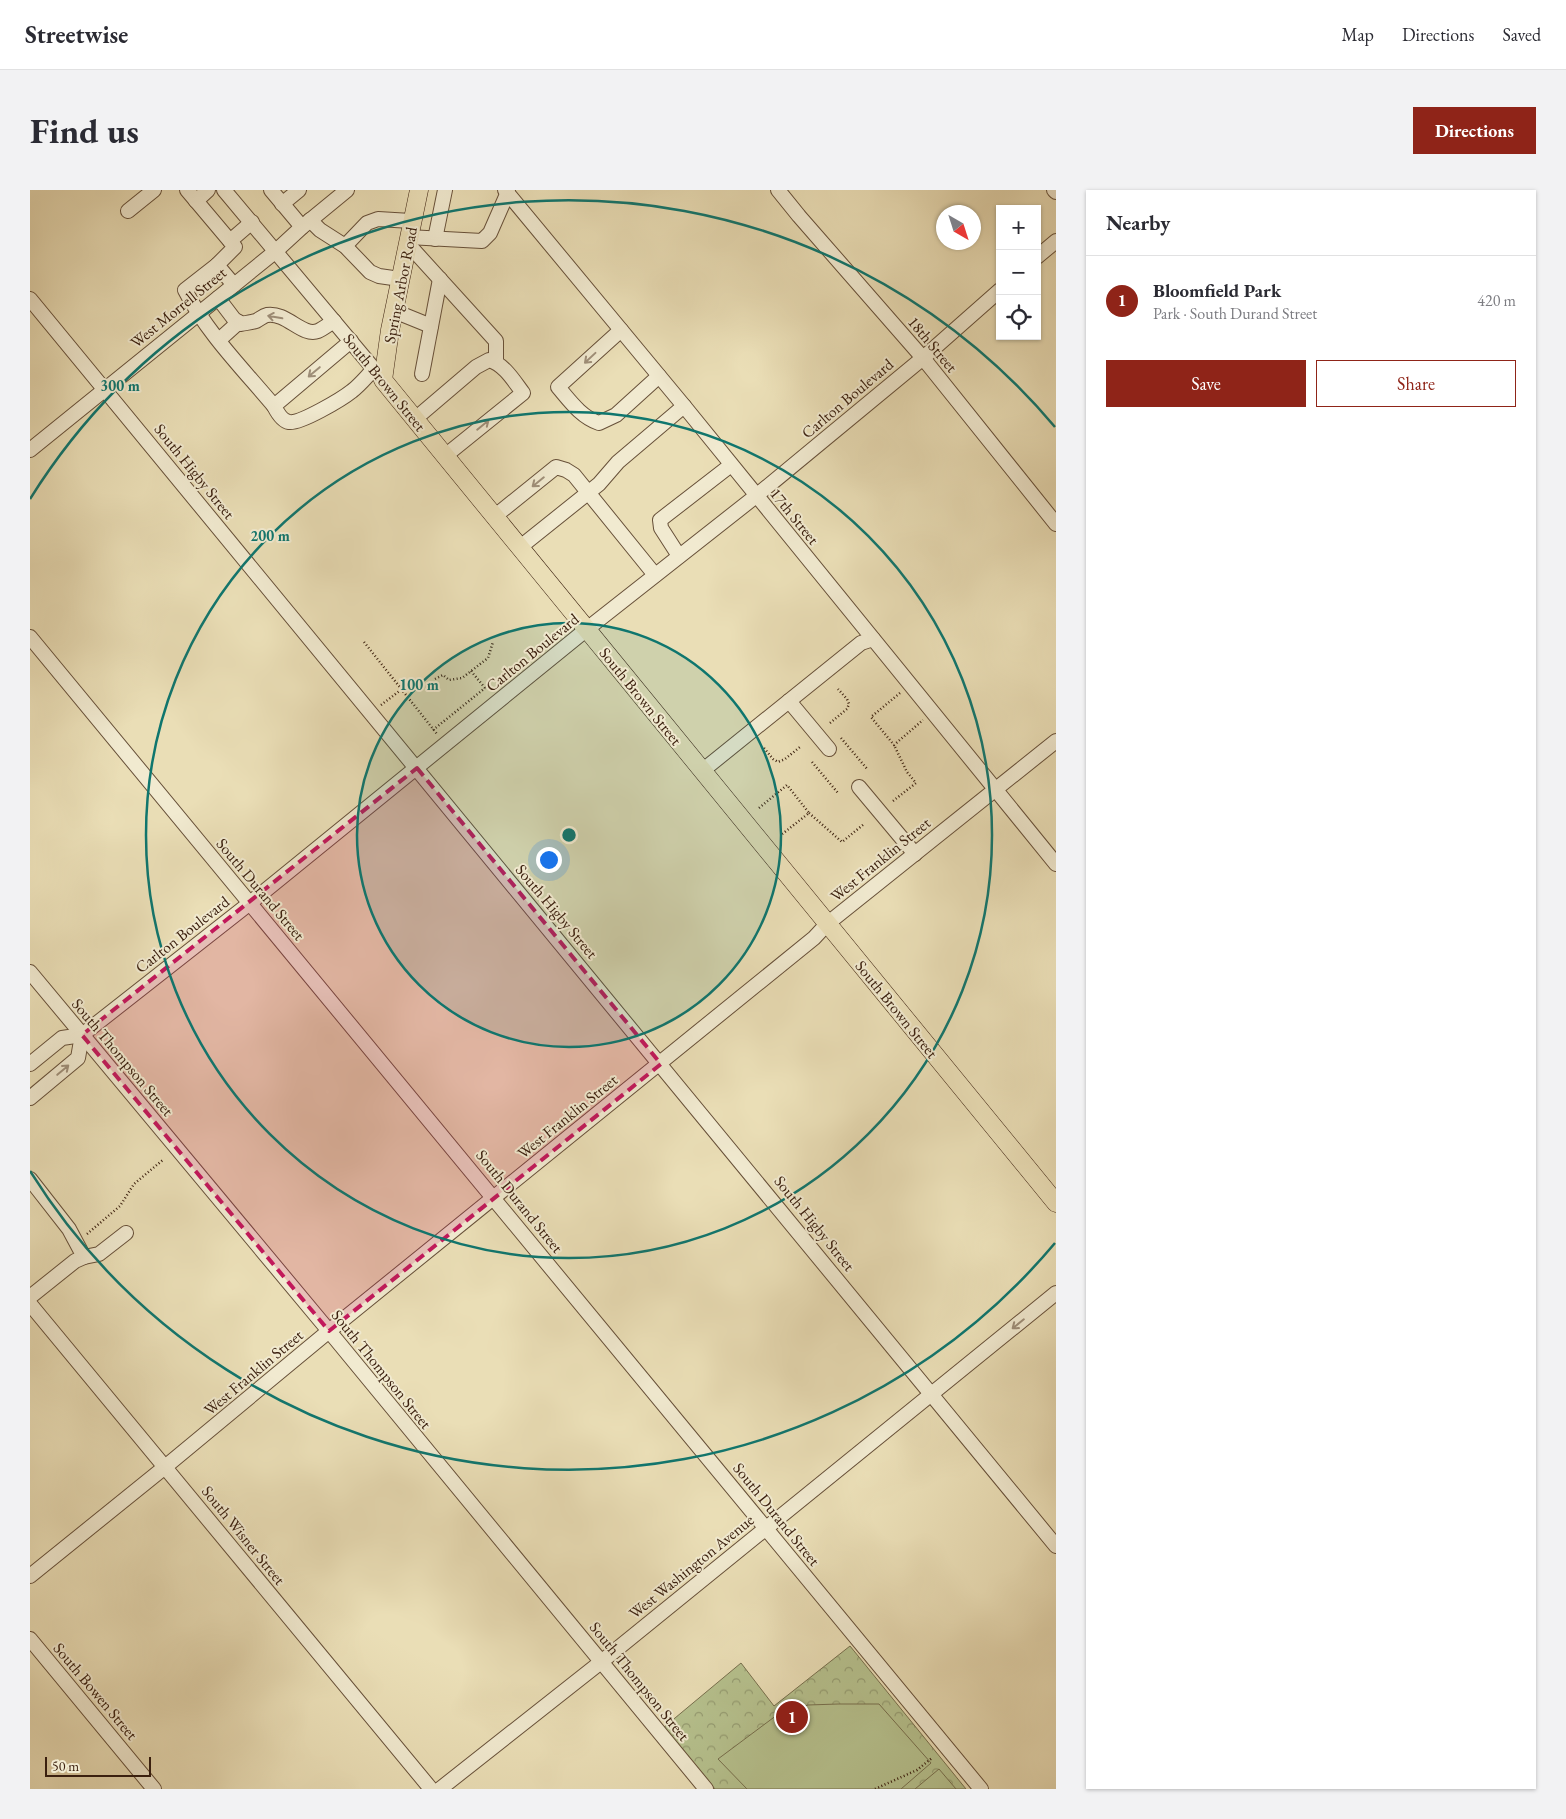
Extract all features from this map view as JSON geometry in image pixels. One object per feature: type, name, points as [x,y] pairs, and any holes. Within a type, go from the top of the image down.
[{"type":"main road","name":"Spring Arbor Road","points":[[379,375],[419,190]]},
{"type":"main road","name":"South Brown Street","points":[[379,375],[1056,1203]]},
{"type":"street","points":[[128,211],[154,190]]},
{"type":"street","points":[[208,190],[192,195],[235,247],[185,290],[198,313],[277,412],[291,423],[303,420],[379,375]]},
{"type":"street","name":"South Brown Street","points":[[224,190],[379,375]]},
{"type":"street","points":[[270,190],[282,204],[306,223],[345,246],[370,272],[379,276],[400,279]]},
{"type":"street","points":[[282,204],[298,190]]},
{"type":"street","name":"West Morrell Street","points":[[30,450],[234,285],[347,190]]},
{"type":"street","points":[[435,239],[445,190]]},
{"type":"street","name":"18th Street","points":[[778,190],[923,358],[1056,524]]},
{"type":"street","points":[[345,246],[367,223],[378,219],[409,234],[435,239],[482,241],[490,233],[506,191]]},
{"type":"street","name":"17th Street","points":[[506,191],[684,406],[1056,864]]},
{"type":"street","points":[[230,241],[252,222]]},
{"type":"street","points":[[409,234],[440,279],[496,341],[496,362]]},
{"type":"street","points":[[1041,254],[1056,241]]},
{"type":"street","points":[[216,264],[234,285]]},
{"type":"street","points":[[422,374],[440,279]]},
{"type":"street","name":"Carlton Boulevard","points":[[30,1064],[62,1038],[82,1035],[250,903],[587,629],[756,496],[923,358],[996,294]]},
{"type":"street","points":[[218,298],[234,319],[241,324],[256,321],[266,315],[292,321],[303,330],[311,333],[334,321]]},
{"type":"street","name":"South Higby Street","points":[[30,299],[1056,1546]]},
{"type":"street","points":[[394,311],[431,326]]},
{"type":"street","points":[[219,340],[239,322]]},
{"type":"street","points":[[621,330],[558,387],[588,419],[599,423],[616,415],[659,376]]},
{"type":"street","points":[[274,406],[352,341]]},
{"type":"street","points":[[415,419],[476,367],[489,360],[496,362],[523,393],[445,456]]},
{"type":"street","points":[[519,548],[599,484],[618,462],[684,406]]},
{"type":"street","points":[[679,556],[661,528],[660,520],[731,465]]},
{"type":"street","points":[[494,517],[556,467],[566,470],[574,475],[655,575]]},
{"type":"street","name":"South Durand Street","points":[[30,637],[981,1789]]},
{"type":"street","points":[[702,771],[861,643],[873,639]]},
{"type":"street","points":[[789,701],[829,749]]},
{"type":"street","name":"West Franklin Street","points":[[30,1576],[329,1331],[661,1064],[814,938],[827,924],[1056,741]]},
{"type":"street","points":[[860,787],[915,854]]},
{"type":"street","name":"South Thompson Street","points":[[30,972],[329,1331],[706,1789]]},
{"type":"street","points":[[30,1098],[78,1058],[82,1035]]},
{"type":"street","points":[[30,1179],[69,1229],[84,1256]]},
{"type":"street","points":[[30,1297],[75,1261],[84,1256],[99,1254],[126,1233]]},
{"type":"street","name":"West Washington Avenue","points":[[440,1789],[601,1662],[1056,1293]]},
{"type":"street","name":"South Wisner Street","points":[[30,1304],[430,1789]]},
{"type":"street","name":"South Bowen Street","points":[[30,1639],[154,1789]]},
{"type":"path","points":[[364,642],[438,735]]},
{"type":"path","points":[[435,679],[443,675],[449,680],[462,678],[488,658],[492,642]]},
{"type":"path","points":[[471,671],[489,693]]},
{"type":"path","points":[[434,730],[485,688]]},
{"type":"path","points":[[379,707],[402,689]]},
{"type":"path","points":[[830,723],[847,709],[849,704],[838,689]]},
{"type":"path","points":[[893,800],[916,783],[907,772],[894,745],[871,718],[902,692]]},
{"type":"path","points":[[894,745],[924,719]]},
{"type":"path","points":[[841,738],[868,770]]},
{"type":"path","points":[[764,748],[778,762],[800,747]]},
{"type":"path","points":[[812,762],[838,793]]},
{"type":"path","points":[[759,808],[787,786],[809,813],[842,842],[864,824]]},
{"type":"path","points":[[781,835],[809,813]]},
{"type":"path","points":[[76,1243],[120,1206],[134,1184],[164,1159]]},
{"type":"path","points":[[875,1789],[917,1770],[932,1758]]},
{"type":"highlighted area","points":[[417,768],[661,1064],[329,1331],[82,1035]]},
{"type":"green space","points":[[850,1646],[966,1789],[715,1789],[663,1728],[741,1663],[774,1706]]},
{"type":"green space","points":[[879,1704],[931,1763],[901,1789],[747,1789],[718,1759],[777,1715],[808,1705]]},
{"type":"green space","points":[[939,1769],[956,1789],[915,1789]]},
{"type":"place","name":"Bloomfield Park","points":[[792,1717]]}]
